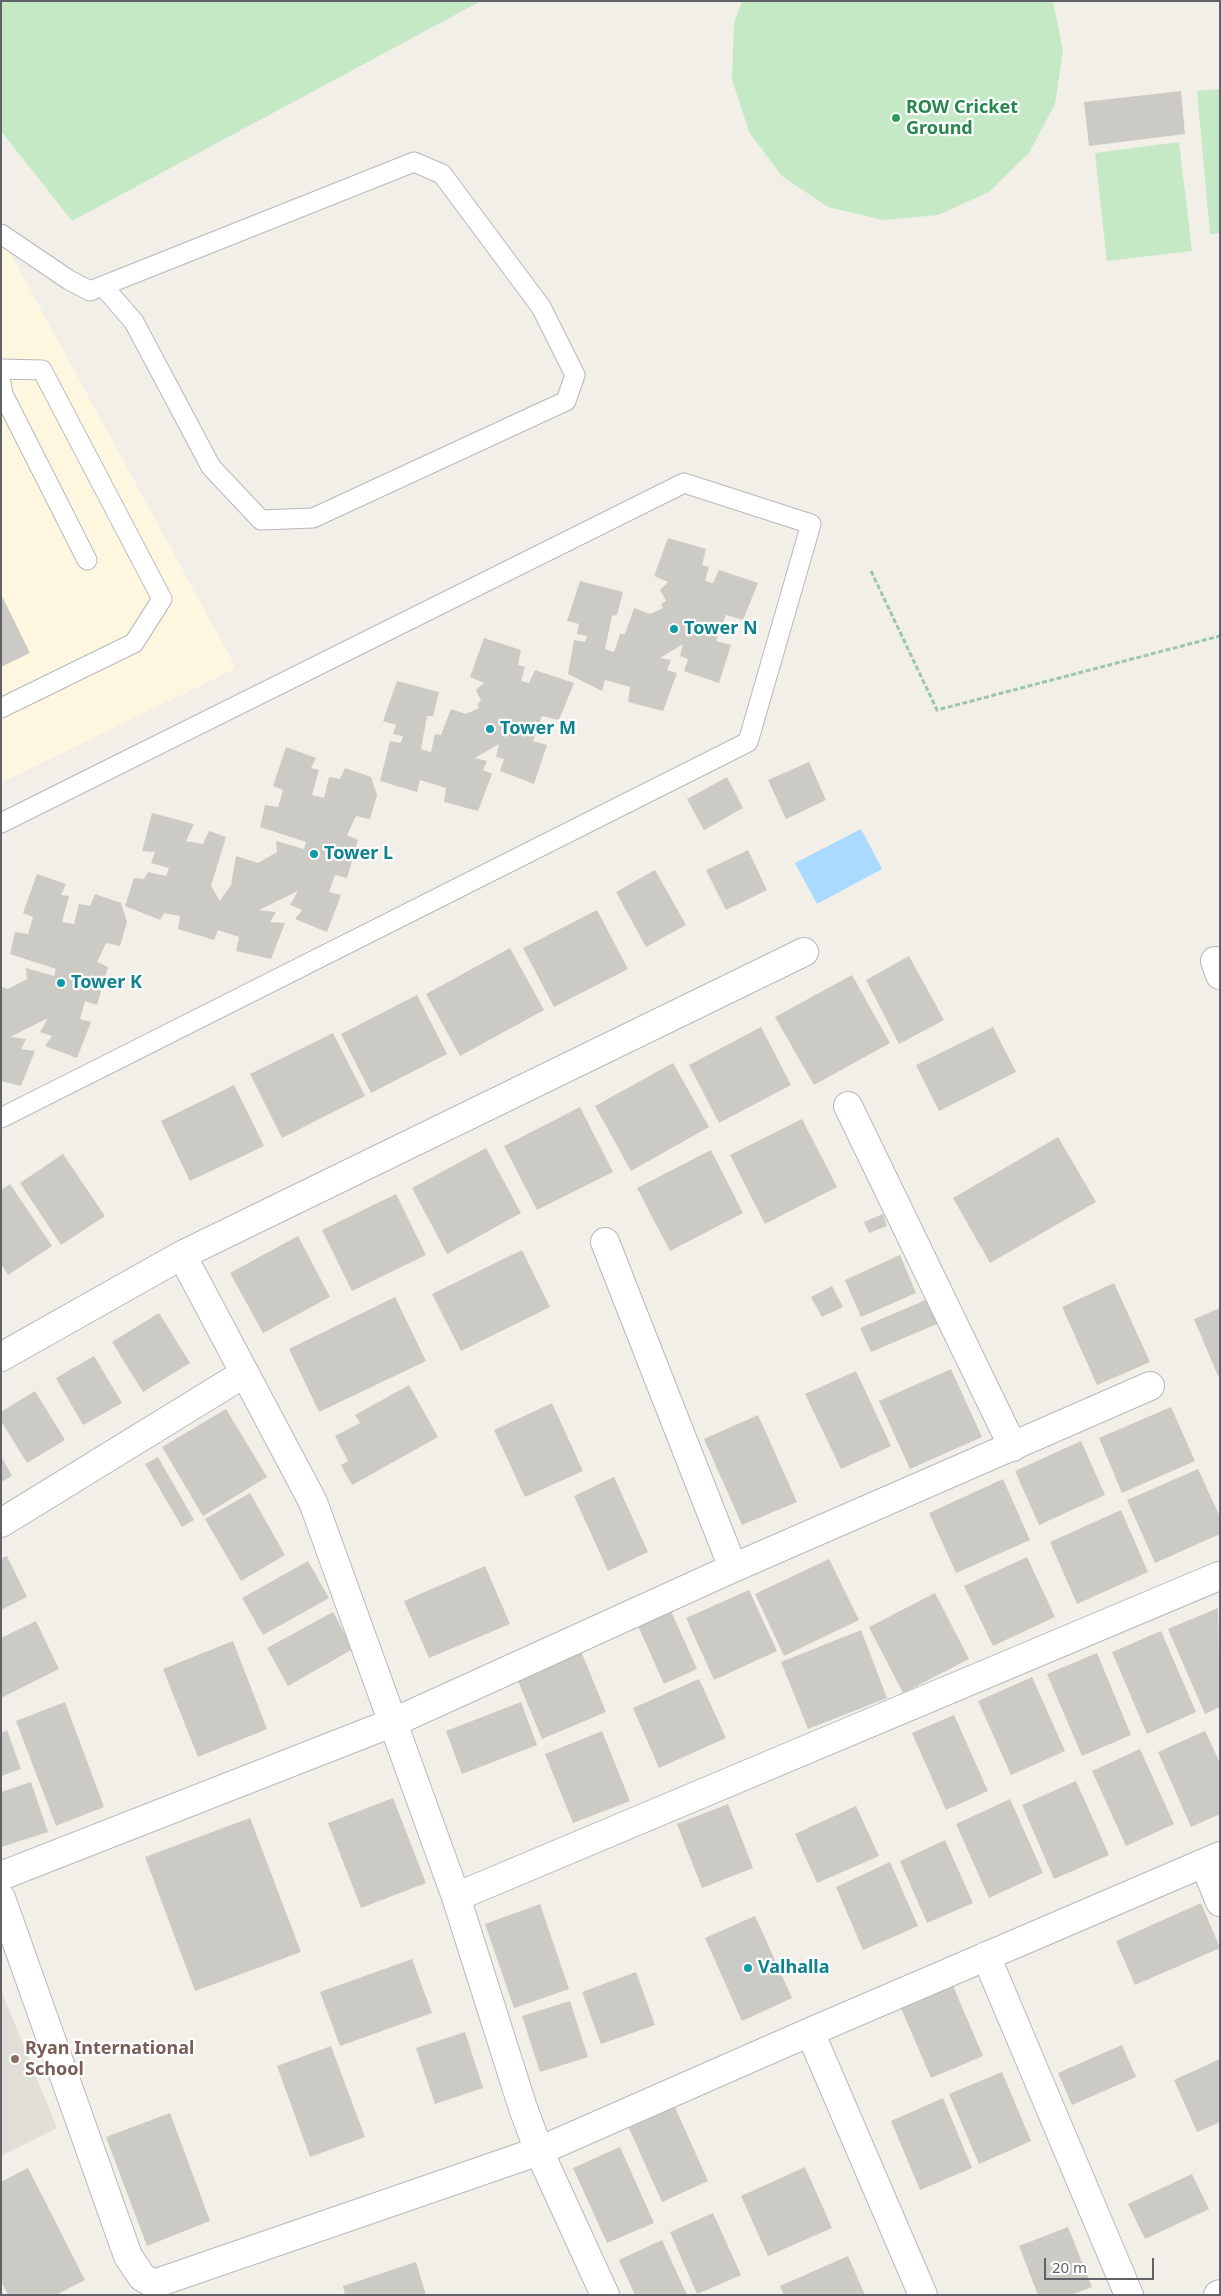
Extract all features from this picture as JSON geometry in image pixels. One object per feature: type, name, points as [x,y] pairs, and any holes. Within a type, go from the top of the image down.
[{"type":"street","points":[[1,1357],[182,1255],[804,952]]},
{"type":"street","points":[[848,1106],[1013,1447]]},
{"type":"street","points":[[605,1242],[733,1568]]},
{"type":"street","points":[[182,1255],[313,1502],[456,1897],[523,2108],[539,2151],[605,2295]]},
{"type":"street","points":[[1,1523],[244,1373]]},
{"type":"street","points":[[1,1876],[394,1722],[733,1568],[1150,1386]]},
{"type":"street","points":[[456,1897],[1219,1576]]},
{"type":"street","points":[[1,1898],[128,2256],[142,2277],[154,2284],[539,2151],[810,2032],[1212,1860],[1220,1902]]},
{"type":"street","points":[[986,1956],[1129,2295]]},
{"type":"street","points":[[810,2032],[923,2295]]},
{"type":"lane","points":[[1,234],[90,291],[414,162],[442,174],[540,307],[576,375],[566,401],[530,418],[313,518],[262,520],[211,467],[134,322],[103,286]]},
{"type":"lane","points":[[1,369],[42,370],[162,600],[134,643],[1,708]]},
{"type":"lane","points":[[1,383],[3,394],[87,560]]},
{"type":"lane","points":[[1,823],[684,483],[811,524],[748,742],[1,1118]]},
{"type":"path","points":[[870,571],[937,710],[1220,636]]},
{"type":"shaded area","points":[[1,236],[236,668],[1,783]]},
{"type":"shaded area","name":"Ryan International School","points":[[1,1990],[57,2128],[1,2156]]},
{"type":"green space","points":[[1,1],[481,1],[72,221],[1,131]]},
{"type":"green space","name":"ROW Cricket Ground","points":[[742,1],[1053,1],[1063,51],[1055,104],[1029,153],[989,192],[938,215],[883,220],[828,207],[782,176],[749,132],[732,79],[734,23]]},
{"type":"green space","points":[[1220,89],[1220,233],[1210,234],[1197,91]]},
{"type":"green space","points":[[1179,142],[1192,251],[1107,261],[1095,153]]},
{"type":"water","points":[[861,829],[882,869],[817,904],[795,863]]},
{"type":"building","points":[[1181,91],[1185,134],[1089,146],[1084,102]]},
{"type":"building","name":"Tower N","points":[[668,538],[706,549],[702,565],[709,567],[705,581],[713,583],[719,570],[758,583],[743,620],[726,615],[716,641],[731,645],[719,683],[684,671],[688,659],[680,656],[683,644],[660,658],[671,660],[667,670],[677,673],[663,711],[628,702],[630,687],[605,680],[602,691],[568,674],[574,640],[585,642],[587,636],[577,634],[579,624],[567,621],[580,581],[623,592],[617,615],[612,616],[605,649],[614,652],[620,634],[625,634],[634,608],[650,614],[663,608],[661,604],[666,601],[660,590],[668,582],[654,576]]},
{"type":"building","points":[[1,594],[30,653],[1,667]]},
{"type":"building","name":"Tower M","points":[[484,638],[521,650],[518,665],[525,667],[521,681],[529,683],[535,670],[574,683],[559,720],[542,716],[533,741],[547,745],[534,784],[500,771],[504,759],[496,757],[499,744],[475,758],[487,761],[483,770],[492,774],[478,811],[444,802],[446,788],[420,780],[417,792],[380,781],[390,741],[401,743],[403,736],[393,734],[396,725],[383,721],[397,681],[439,692],[433,716],[427,716],[421,749],[431,752],[435,734],[441,735],[451,709],[466,714],[479,708],[477,704],[481,701],[476,690],[484,683],[470,677]]},
{"type":"building","name":"Tower L","points":[[286,747],[316,758],[311,768],[319,770],[312,795],[324,798],[329,777],[340,779],[345,768],[371,777],[377,795],[370,819],[356,816],[347,835],[358,840],[347,878],[335,875],[329,892],[341,895],[327,932],[295,919],[302,910],[290,905],[298,891],[259,910],[276,912],[270,922],[285,923],[271,959],[236,951],[239,937],[218,930],[214,940],[178,929],[180,916],[164,913],[160,920],[125,906],[134,878],[144,879],[148,872],[166,876],[169,868],[151,863],[155,852],[142,851],[152,813],[194,824],[186,841],[203,844],[209,831],[226,837],[211,886],[220,901],[231,885],[236,856],[258,863],[277,852],[276,841],[304,849],[306,842],[260,827],[265,805],[278,807],[283,790],[273,786]]},
{"type":"building","points":[[809,762],[826,800],[786,819],[768,780]]},
{"type":"building","points":[[727,777],[743,808],[704,830],[687,799]]},
{"type":"building","points":[[748,850],[767,890],[726,910],[706,870]]},
{"type":"building","points":[[655,870],[686,925],[646,947],[616,892]]},
{"type":"building","name":"Tower K","points":[[37,874],[66,884],[61,895],[69,896],[62,922],[74,924],[79,904],[90,906],[95,894],[121,903],[127,922],[120,946],[106,943],[97,962],[108,967],[97,1005],[85,1001],[80,1019],[91,1022],[77,1058],[45,1046],[52,1036],[40,1032],[48,1018],[10,1037],[26,1039],[21,1049],[35,1051],[21,1086],[1,1081],[1,987],[8,989],[27,979],[26,968],[54,976],[56,969],[10,954],[15,932],[28,934],[33,917],[23,913]]},
{"type":"building","points":[[597,910],[628,969],[554,1007],[523,948]]},
{"type":"building","points":[[510,948],[544,1010],[460,1056],[426,994]]},
{"type":"building","points":[[909,956],[944,1020],[899,1044],[866,980]]},
{"type":"building","points":[[852,975],[890,1043],[814,1085],[775,1017]]},
{"type":"building","points":[[417,995],[447,1054],[371,1093],[341,1034]]},
{"type":"building","points":[[761,1027],[791,1085],[719,1123],[689,1065]]},
{"type":"building","points":[[993,1027],[1016,1072],[939,1111],[916,1065]]},
{"type":"building","points":[[333,1033],[365,1096],[282,1138],[250,1074]]},
{"type":"building","points":[[673,1063],[709,1127],[631,1171],[595,1106]]},
{"type":"building","points":[[234,1085],[264,1146],[190,1181],[161,1121]]},
{"type":"building","points":[[580,1107],[613,1172],[537,1210],[504,1146]]},
{"type":"building","points":[[802,1119],[837,1187],[765,1224],[730,1155]]},
{"type":"building","points":[[1058,1137],[1096,1202],[990,1263],[953,1198]]},
{"type":"building","points":[[486,1148],[521,1213],[447,1254],[412,1188]]},
{"type":"building","points":[[711,1150],[743,1213],[670,1251],[637,1188]]},
{"type":"building","points":[[63,1154],[105,1216],[61,1245],[20,1183]]},
{"type":"building","points":[[10,1184],[52,1246],[8,1275],[1,1264],[1,1190]]},
{"type":"building","points":[[396,1194],[426,1255],[352,1291],[322,1230]]},
{"type":"building","points":[[883,1214],[887,1226],[869,1233],[864,1222]]},
{"type":"building","points":[[298,1236],[330,1297],[263,1333],[230,1273]]},
{"type":"building","points":[[522,1250],[550,1307],[461,1351],[432,1294]]},
{"type":"building","points":[[900,1255],[916,1293],[861,1317],[845,1280]]},
{"type":"building","points":[[1114,1283],[1150,1362],[1097,1385],[1062,1307]]},
{"type":"building","points":[[832,1286],[843,1307],[822,1317],[811,1297]]},
{"type":"building","points":[[395,1297],[426,1361],[319,1412],[289,1349]]},
{"type":"building","points":[[928,1299],[939,1323],[871,1352],[860,1328]]},
{"type":"building","points":[[1220,1308],[1220,1375],[1218,1376],[1194,1319]]},
{"type":"building","points":[[159,1313],[190,1363],[143,1392],[112,1342]]},
{"type":"building","points":[[94,1356],[122,1403],[83,1425],[56,1378]]},
{"type":"building","points":[[951,1369],[982,1437],[910,1469],[879,1401]]},
{"type":"building","points":[[856,1371],[891,1446],[841,1469],[805,1394]]},
{"type":"building","points":[[409,1385],[438,1437],[352,1485],[341,1465],[348,1461],[335,1436],[360,1423],[355,1415]]},
{"type":"building","points":[[35,1391],[65,1440],[27,1463],[1,1421],[1,1412]]},
{"type":"building","points":[[552,1403],[583,1471],[525,1497],[494,1430]]},
{"type":"building","points":[[1171,1407],[1195,1461],[1122,1493],[1099,1438]]},
{"type":"building","points":[[226,1409],[267,1477],[203,1516],[162,1447]]},
{"type":"building","points":[[758,1415],[797,1502],[742,1525],[704,1439]]},
{"type":"building","points":[[1081,1441],[1105,1495],[1039,1525],[1015,1471]]},
{"type":"building","points":[[1,1456],[12,1476],[1,1482]]},
{"type":"building","points":[[158,1457],[194,1520],[182,1527],[145,1464]]},
{"type":"building","points":[[1198,1469],[1220,1517],[1220,1534],[1155,1563],[1127,1500]]},
{"type":"building","points":[[614,1477],[648,1552],[608,1571],[574,1496]]},
{"type":"building","points":[[1003,1479],[1030,1540],[956,1573],[929,1513]]},
{"type":"building","points":[[250,1493],[285,1555],[241,1581],[205,1519]]},
{"type":"building","points":[[1121,1510],[1148,1572],[1077,1604],[1050,1542]]},
{"type":"building","points":[[7,1556],[27,1597],[1,1610],[1,1558]]},
{"type":"building","points":[[1027,1557],[1055,1617],[993,1646],[964,1586]]},
{"type":"building","points":[[829,1559],[859,1620],[784,1656],[755,1594]]},
{"type":"building","points":[[308,1561],[329,1598],[263,1635],[242,1598]]},
{"type":"building","points":[[485,1566],[510,1624],[429,1658],[404,1601]]},
{"type":"building","points":[[749,1590],[777,1651],[714,1680],[686,1618]]},
{"type":"building","points":[[935,1593],[969,1659],[903,1693],[869,1627]]},
{"type":"building","points":[[1218,1608],[1220,1707],[1205,1714],[1168,1629]]},
{"type":"building","points":[[671,1611],[697,1669],[664,1684],[638,1626]]},
{"type":"building","points":[[333,1612],[353,1649],[288,1686],[267,1648]]},
{"type":"building","points":[[36,1621],[59,1669],[1,1698],[1,1638]]},
{"type":"building","points":[[861,1630],[887,1698],[808,1729],[781,1662]]},
{"type":"building","points":[[1161,1631],[1196,1712],[1147,1734],[1112,1652]]},
{"type":"building","points":[[233,1641],[267,1729],[198,1757],[163,1669]]},
{"type":"building","points":[[580,1649],[606,1712],[542,1739],[516,1676]]},
{"type":"building","points":[[1097,1653],[1131,1735],[1082,1756],[1047,1674]]},
{"type":"building","points":[[1032,1677],[1065,1751],[1011,1775],[978,1701]]},
{"type":"building","points":[[699,1679],[726,1738],[659,1768],[633,1708]]},
{"type":"building","points":[[65,1702],[104,1807],[56,1826],[16,1721]]},
{"type":"building","points":[[521,1702],[537,1745],[462,1774],[446,1731]]},
{"type":"building","points":[[954,1715],[988,1791],[946,1810],[912,1733]]},
{"type":"building","points":[[7,1730],[21,1769],[1,1776],[1,1733]]},
{"type":"building","points":[[602,1731],[630,1801],[573,1823],[545,1754]]},
{"type":"building","points":[[1205,1731],[1220,1763],[1220,1814],[1191,1827],[1158,1752]]},
{"type":"building","points":[[1140,1749],[1174,1824],[1126,1846],[1092,1771]]},
{"type":"building","points":[[1076,1781],[1109,1855],[1054,1879],[1022,1805]]},
{"type":"building","points":[[31,1782],[48,1832],[1,1847],[1,1792]]},
{"type":"building","points":[[393,1798],[426,1883],[361,1908],[328,1823]]},
{"type":"building","points":[[1010,1799],[1043,1873],[989,1898],[956,1824]]},
{"type":"building","points":[[728,1804],[753,1868],[702,1888],[677,1824]]},
{"type":"building","points":[[856,1806],[879,1856],[817,1883],[795,1834]]},
{"type":"building","points":[[250,1818],[301,1952],[195,1991],[145,1857]]},
{"type":"building","points":[[945,1840],[973,1903],[927,1923],[900,1861]]},
{"type":"building","points":[[890,1862],[918,1926],[863,1950],[836,1887]]},
{"type":"building","points":[[1201,1903],[1220,1948],[1135,1985],[1116,1941]]},
{"type":"building","points":[[540,1904],[569,1989],[514,2008],[485,1924]]},
{"type":"building","name":"Valhalla","points":[[755,1916],[792,1998],[742,2021],[705,1938]]},
{"type":"building","points":[[412,1959],[432,2013],[340,2046],[320,1992]]},
{"type":"building","points":[[636,1972],[655,2025],[601,2044],[582,1992]]},
{"type":"building","points":[[953,1986],[983,2056],[931,2078],[901,2008]]},
{"type":"building","points":[[570,2001],[588,2057],[540,2072],[522,2016]]},
{"type":"building","points":[[465,2032],[483,2088],[435,2104],[416,2048]]},
{"type":"building","points":[[1122,2045],[1136,2077],[1072,2105],[1058,2073]]},
{"type":"building","points":[[331,2046],[365,2137],[310,2157],[277,2066]]},
{"type":"building","points":[[1220,2059],[1220,2122],[1197,2132],[1174,2080]]},
{"type":"building","points":[[1002,2072],[1031,2141],[979,2164],[949,2094]]},
{"type":"building","points":[[943,2098],[972,2168],[920,2190],[891,2121]]},
{"type":"building","points":[[674,2105],[708,2181],[662,2202],[628,2126]]},
{"type":"building","points":[[170,2113],[210,2221],[147,2246],[106,2137]]},
{"type":"building","points":[[620,2147],[654,2223],[607,2243],[573,2168]]},
{"type":"building","points":[[805,2167],[832,2228],[768,2256],[741,2196]]},
{"type":"building","points":[[28,2168],[85,2280],[56,2295],[8,2295],[1,2281],[1,2182]]},
{"type":"building","points":[[1192,2174],[1209,2209],[1145,2239],[1128,2204]]},
{"type":"building","points":[[713,2213],[741,2275],[697,2294],[670,2232]]},
{"type":"building","points":[[1068,2227],[1092,2287],[1071,2295],[1038,2295],[1019,2246]]},
{"type":"building","points":[[662,2240],[687,2295],[635,2295],[619,2260]]},
{"type":"building","points":[[848,2256],[865,2295],[784,2295],[780,2286]]},
{"type":"building","points":[[416,2262],[426,2295],[345,2295],[343,2286]]},
{"type":"place","name":"ROW Cricket Ground","points":[[896,118]]},
{"type":"place","name":"Tower N","points":[[674,629]]},
{"type":"place","name":"Tower M","points":[[490,729]]},
{"type":"place","name":"Tower L","points":[[314,854]]},
{"type":"place","name":"Tower K","points":[[61,983]]},
{"type":"place","name":"Valhalla","points":[[748,1968]]},
{"type":"place","name":"Ryan International School","points":[[15,2059]]}]
